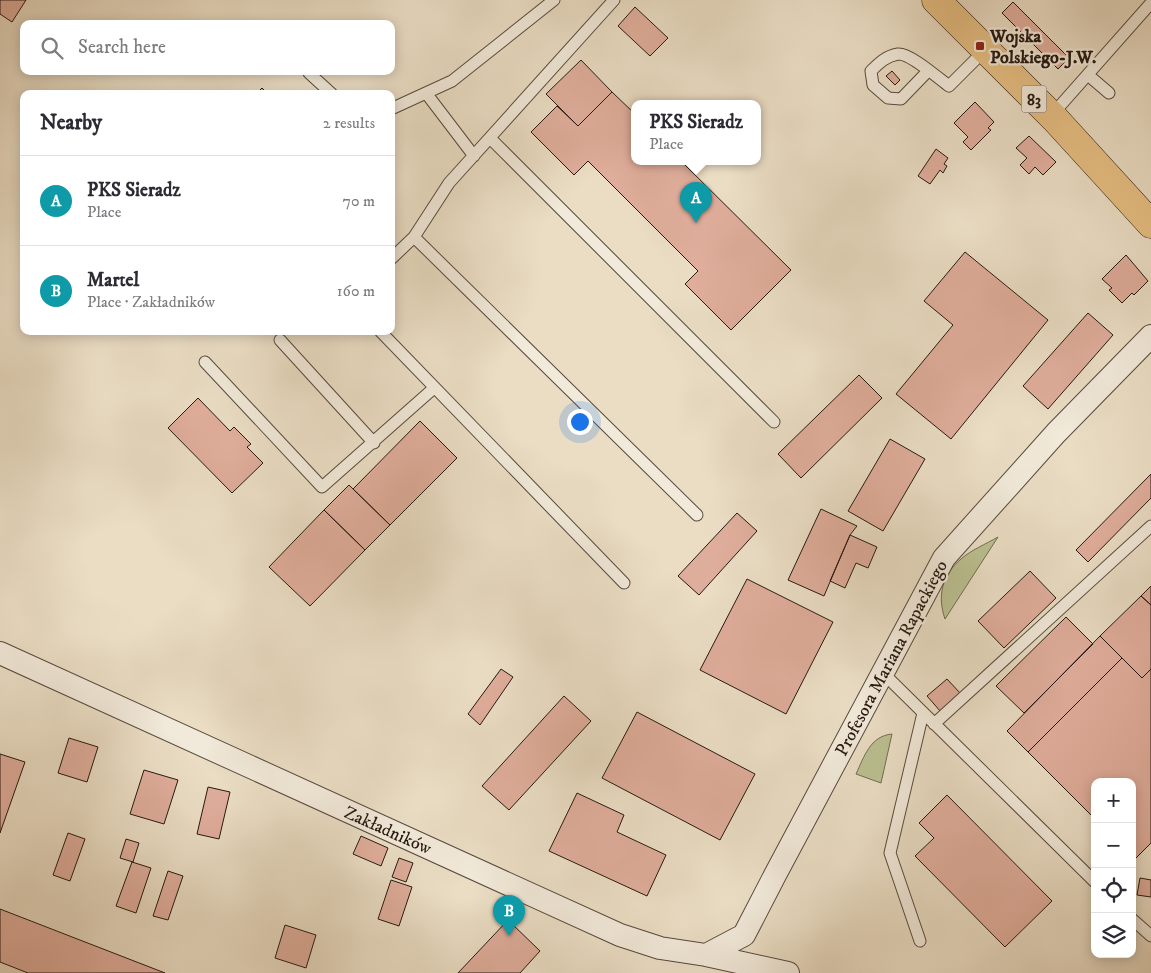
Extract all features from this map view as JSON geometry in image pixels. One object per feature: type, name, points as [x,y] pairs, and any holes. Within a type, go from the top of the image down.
[{"type":"main road","name":"83","points":[[936,0],[1051,116],[1151,224]]},
{"type":"street","name":"Profesora Mariana Rapackiego","points":[[706,955],[744,935],[944,558],[1056,433],[1151,336]]},
{"type":"street","name":"Zakładników","points":[[0,653],[620,935],[660,948],[706,955],[788,973]]},
{"type":"lane","points":[[395,107],[452,81],[554,0]]},
{"type":"lane","points":[[395,255],[414,237],[449,183],[614,0]]},
{"type":"lane","points":[[1051,116],[1151,3]]},
{"type":"lane","points":[[928,71],[901,99],[888,98],[873,85],[871,70],[884,58],[900,54],[914,60],[949,86],[984,50]]},
{"type":"lane","points":[[311,75],[328,90]]},
{"type":"lane","points":[[1088,75],[1109,93]]},
{"type":"lane","points":[[426,93],[474,156]]},
{"type":"lane","points":[[490,138],[774,422]]},
{"type":"lane","points":[[414,237],[697,515]]},
{"type":"lane","points":[[384,335],[624,583]]},
{"type":"lane","points":[[280,340],[374,442]]},
{"type":"lane","points":[[205,362],[322,487],[434,388]]},
{"type":"lane","points":[[934,724],[1151,526]]},
{"type":"lane","points":[[883,673],[1091,878]]},
{"type":"lane","points":[[920,941],[890,853],[923,712]]},
{"type":"lane","points":[[1136,923],[1151,936]]},
{"type":"green space","points":[[998,537],[945,619],[941,602],[943,586],[949,572],[965,556]]},
{"type":"green space","points":[[892,734],[881,783],[856,774],[865,754],[873,743],[884,736]]},
{"type":"building","points":[[0,0],[26,0],[12,22],[0,14]]},
{"type":"building","points":[[1013,2],[1069,58],[1058,69],[1002,13]]},
{"type":"building","points":[[635,7],[668,38],[650,56],[618,26]]},
{"type":"building","points":[[581,60],[612,92],[578,126],[546,94]]},
{"type":"building","points":[[892,71],[900,80],[895,85],[886,76]]},
{"type":"building","points":[[612,92],[631,110],[631,165],[685,165],[791,270],[731,330],[685,284],[698,271],[588,161],[574,175],[531,132],[557,106],[578,126]]},
{"type":"building","points":[[975,102],[994,122],[988,128],[991,130],[971,150],[963,142],[968,137],[954,123]]},
{"type":"building","points":[[1029,136],[1056,162],[1043,175],[1035,167],[1029,174],[1020,165],[1027,158],[1016,148]]},
{"type":"building","points":[[936,149],[948,158],[944,164],[947,166],[943,173],[940,170],[930,184],[918,176]]},
{"type":"building","points":[[965,252],[1048,320],[951,439],[896,394],[953,325],[924,301]]},
{"type":"building","points":[[1126,255],[1148,281],[1134,295],[1132,293],[1122,303],[1109,290],[1112,288],[1102,279]]},
{"type":"building","points":[[1088,313],[1113,335],[1048,409],[1023,386]]},
{"type":"building","points":[[859,375],[882,398],[801,478],[778,454]]},
{"type":"building","points":[[198,398],[230,431],[234,427],[251,444],[247,447],[263,463],[232,493],[168,428]]},
{"type":"building","points":[[420,421],[457,458],[390,525],[353,489]]},
{"type":"building","points":[[890,439],[925,459],[883,531],[848,511]]},
{"type":"building","points":[[1151,474],[1151,498],[1088,562],[1076,550]]},
{"type":"building","points":[[349,485],[390,525],[365,550],[324,510]]},
{"type":"building","points":[[821,509],[857,526],[850,535],[824,596],[788,580]]},
{"type":"building","points":[[324,510],[365,550],[310,606],[269,567]]},
{"type":"building","points":[[737,513],[757,531],[699,595],[678,576]]},
{"type":"building","points":[[850,535],[877,547],[868,568],[856,563],[845,588],[830,581]]},
{"type":"building","points":[[1030,571],[1056,598],[1004,648],[978,621]]},
{"type":"building","points":[[747,579],[833,622],[786,714],[700,670]]},
{"type":"building","points":[[1151,586],[1151,605],[1141,596]]},
{"type":"building","points":[[1141,596],[1151,605],[1151,669],[1142,678],[1100,636]]},
{"type":"building","points":[[1066,617],[1093,644],[1024,713],[996,686]]},
{"type":"building","points":[[1100,636],[1122,658],[1028,752],[1007,731]]},
{"type":"building","points":[[1122,658],[1142,678],[1151,669],[1151,843],[1136,858],[1136,778],[1091,778],[1091,815],[1028,752]]},
{"type":"building","points":[[501,669],[513,677],[480,725],[468,714]]},
{"type":"building","points":[[947,679],[961,694],[941,712],[927,696]]},
{"type":"building","points":[[564,696],[591,721],[509,810],[482,786]]},
{"type":"building","points":[[637,712],[755,774],[720,840],[602,778]]},
{"type":"building","points":[[69,738],[98,747],[87,782],[58,773]]},
{"type":"building","points":[[0,754],[25,762],[0,833]]},
{"type":"building","points":[[144,770],[178,780],[164,824],[130,814]]},
{"type":"building","points":[[208,787],[230,792],[219,839],[197,834]]},
{"type":"building","points":[[577,793],[624,815],[617,832],[666,855],[647,896],[549,851]]},
{"type":"building","points":[[947,795],[1052,901],[1005,947],[915,856],[934,838],[919,823]]},
{"type":"building","points":[[68,833],[85,839],[70,881],[53,875]]},
{"type":"building","points":[[361,836],[388,848],[381,866],[353,854]]},
{"type":"building","points":[[126,839],[139,843],[133,862],[120,858]]},
{"type":"building","points":[[399,858],[413,863],[406,882],[392,877]]},
{"type":"building","points":[[132,862],[151,868],[136,913],[116,906]]},
{"type":"building","points":[[168,871],[183,876],[168,920],[153,916]]},
{"type":"building","points":[[1140,878],[1151,880],[1151,897],[1137,895]]},
{"type":"building","points":[[391,880],[412,887],[399,926],[378,919]]},
{"type":"building","points":[[0,909],[165,973],[28,973],[0,962]]},
{"type":"building","points":[[508,920],[540,951],[520,973],[458,973]]},
{"type":"building","points":[[285,925],[316,935],[306,968],[275,958]]},
{"type":"place","name":"Wojska Polskiego-J.W.","points":[[980,46]]},
{"type":"place","name":"PKS Sieradz","points":[[696,223]]},
{"type":"place","name":"Martel","points":[[509,936]]}]
